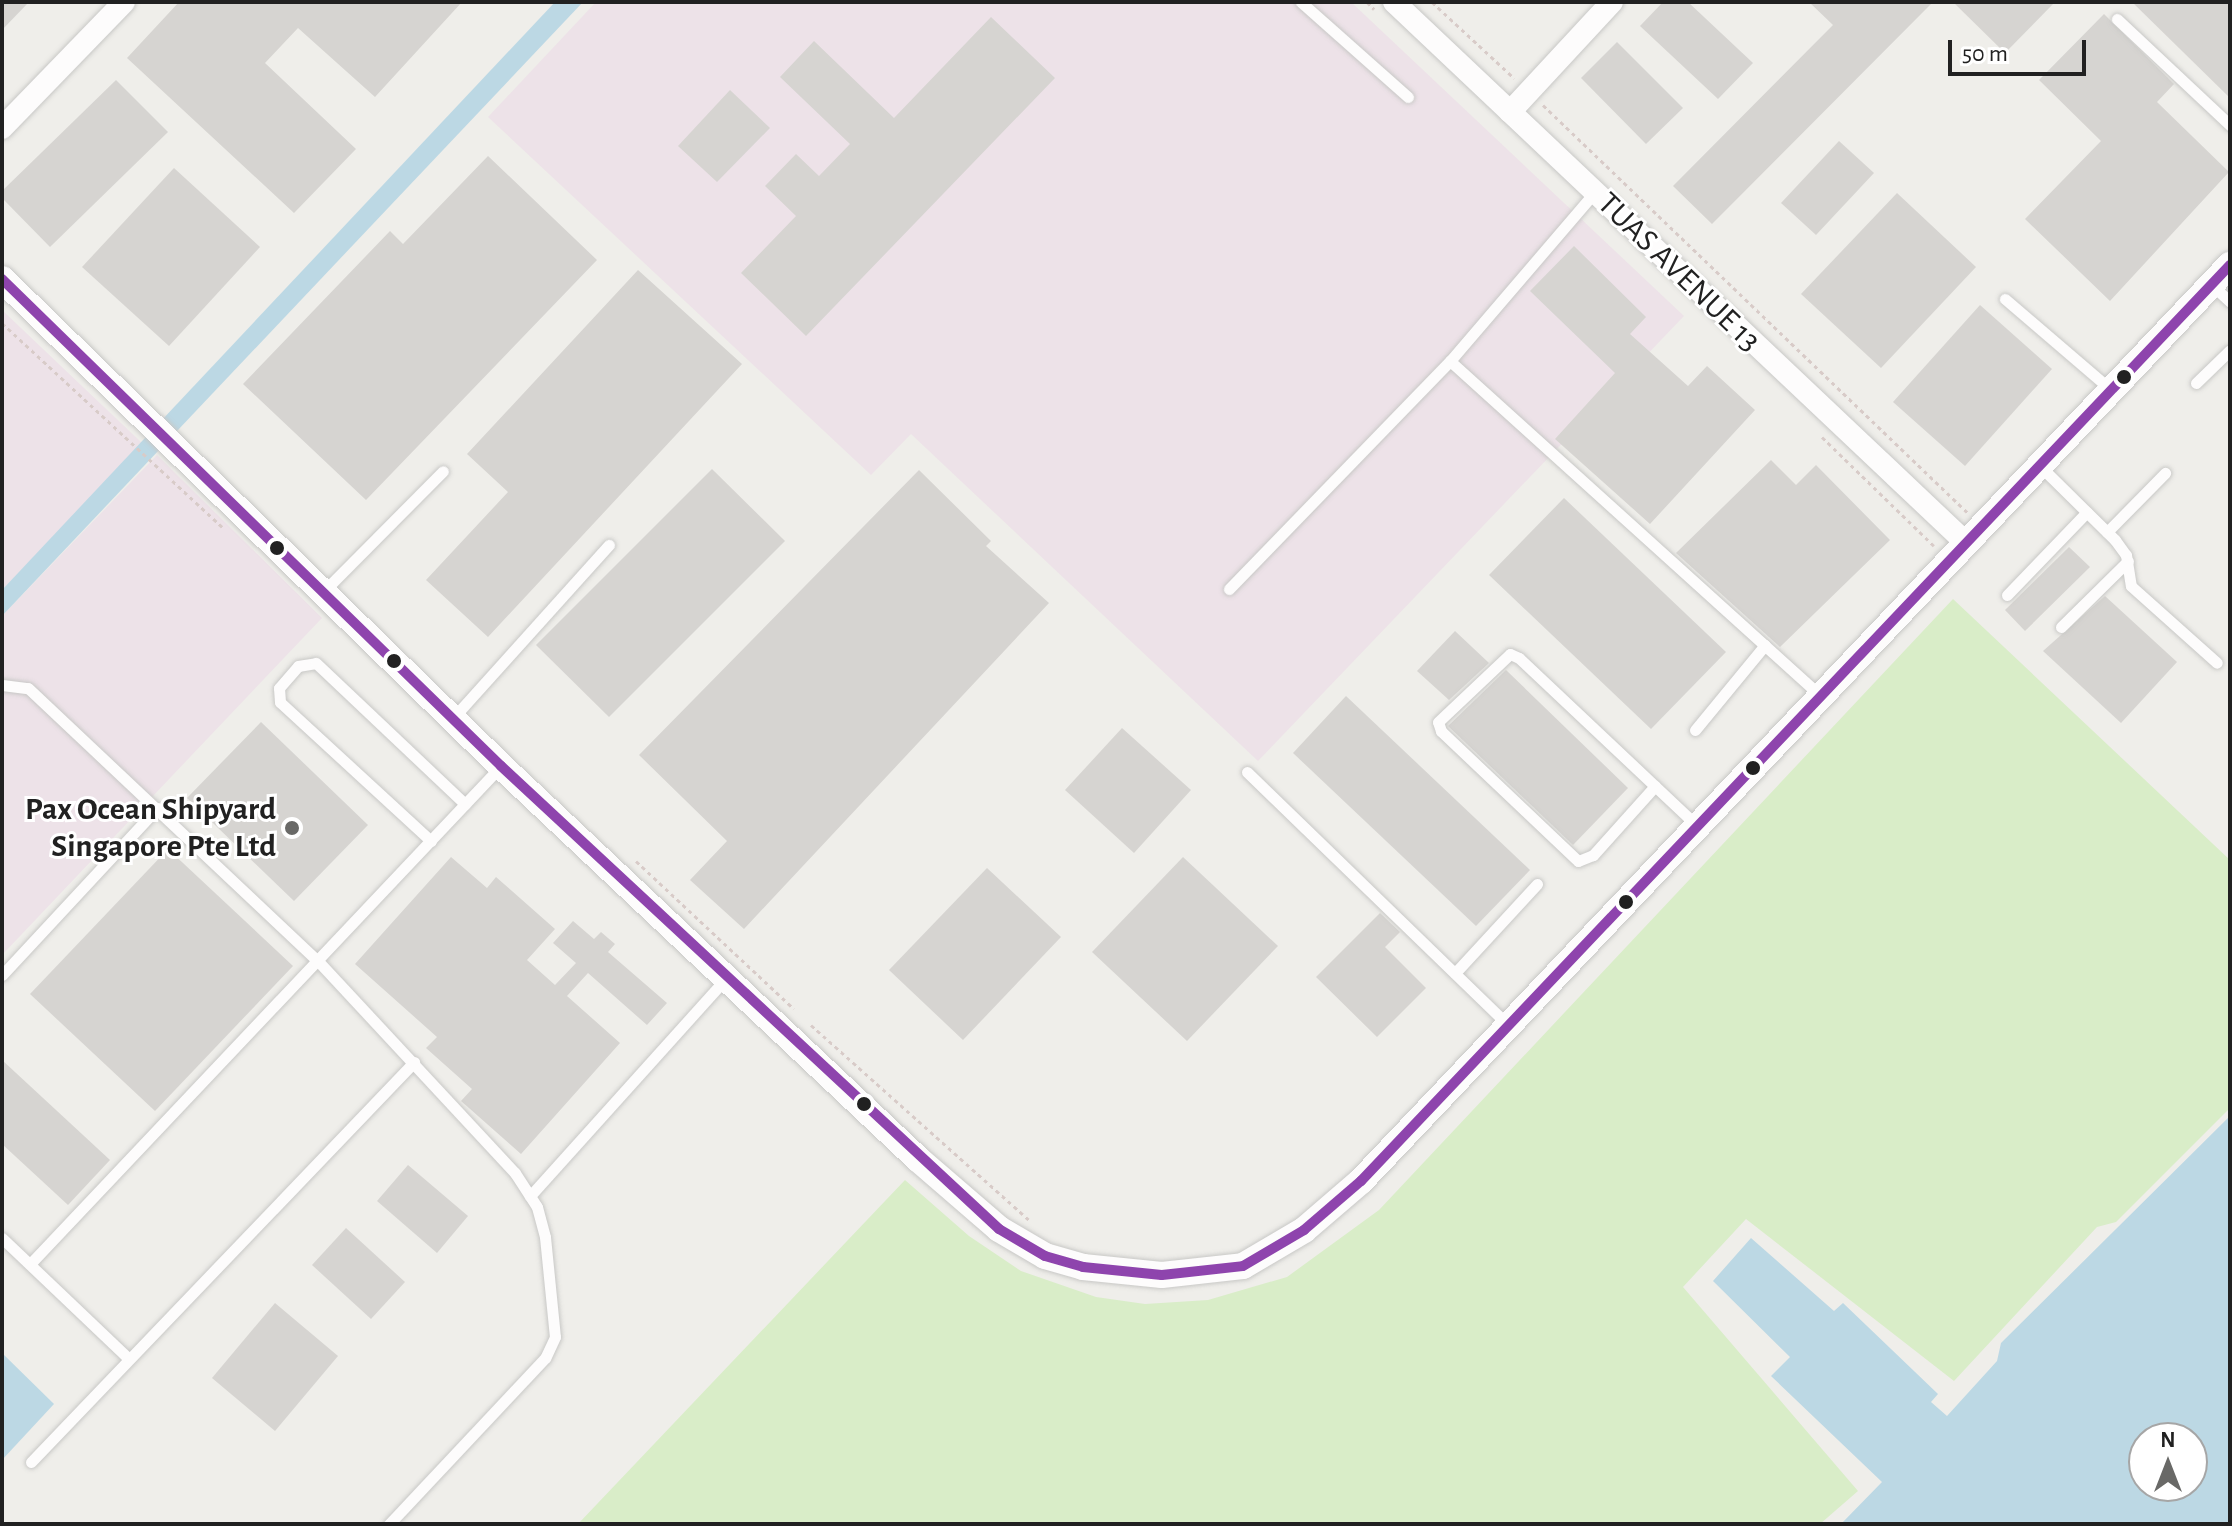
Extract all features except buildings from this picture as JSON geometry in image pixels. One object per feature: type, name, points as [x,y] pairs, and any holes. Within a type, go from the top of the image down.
[{"type":"street","points":[[2,128],[124,2]]},
{"type":"street","name":"TUAS AVENUE 13","points":[[1394,2],[1595,192],[1969,522]]},
{"type":"street","points":[[1510,112],[1612,2]]},
{"type":"street","points":[[2,279],[501,766],[999,1229],[1045,1256],[1083,1267],[1162,1275],[1243,1266],[1304,1230],[1361,1181],[1508,1025],[1710,821],[1969,522],[2040,466],[2111,391],[2221,293],[2230,265]]},
{"type":"lane","points":[[1301,2],[1408,97]]},
{"type":"lane","points":[[2117,19],[2230,125]]},
{"type":"lane","points":[[1229,589],[1450,361],[1595,192]]},
{"type":"lane","points":[[2005,299],[2111,391]]},
{"type":"lane","points":[[2196,383],[2230,350]]},
{"type":"lane","points":[[1450,361],[1820,695]]},
{"type":"lane","points":[[2040,466],[2107,532],[2128,561],[2131,586],[2217,663]]},
{"type":"lane","points":[[323,593],[443,471]]},
{"type":"lane","points":[[2107,532],[2165,473]]},
{"type":"lane","points":[[2007,595],[2087,512]]},
{"type":"lane","points":[[453,719],[609,545]]},
{"type":"lane","points":[[2061,627],[2128,561]]},
{"type":"lane","points":[[1695,730],[1765,645]]},
{"type":"lane","points":[[1655,786],[1593,855],[1578,861],[1441,731],[1438,722],[1510,654],[1655,786],[1710,821]]},
{"type":"lane","points":[[431,841],[280,702],[279,688],[298,666],[316,663],[465,804]]},
{"type":"lane","points":[[2,685],[28,688],[318,961],[414,1062],[530,1196],[545,1237],[555,1337],[545,1358],[389,1524]]},
{"type":"lane","points":[[30,1264],[501,766]]},
{"type":"lane","points":[[1247,772],[1508,1025]]},
{"type":"lane","points":[[2,975],[157,808]]},
{"type":"lane","points":[[1455,973],[1537,884]]},
{"type":"lane","points":[[530,1196],[726,978]]},
{"type":"lane","points":[[31,1462],[414,1062]]},
{"type":"lane","points":[[2,1238],[129,1359]]},
{"type":"path","points":[[1432,2],[1529,91],[1969,522],[1924,558]]},
{"type":"path","points":[[626,851],[1033,1223]]},
{"type":"shaded area","points":[[596,2],[1351,2],[1684,316],[1258,761],[911,434],[871,475],[488,117]]},
{"type":"shaded area","points":[[2,310],[143,444],[2,590]]},
{"type":"shaded area","points":[[157,455],[322,618],[2,955],[2,616]]},
{"type":"green space","points":[[1953,599],[2230,860],[2230,1108],[2116,1222],[2097,1227],[1954,1381],[1746,1219],[1683,1287],[1858,1491],[1820,1524],[578,1524],[905,1180],[969,1236],[1021,1271],[1096,1297],[1145,1304],[1208,1300],[1287,1277],[1379,1210]]},
{"type":"water","points":[[555,2],[583,2],[2,616],[2,590]]},
{"type":"water","points":[[2230,1116],[2230,1524],[1841,1524],[1882,1482],[1771,1376],[1790,1357],[1713,1281],[1751,1238],[1834,1311],[1843,1303],[1938,1394],[1931,1402],[1947,1416],[1997,1361],[2001,1343]]},
{"type":"water","points":[[2,1353],[54,1404],[2,1460]]},
{"type":"transit line","points":[[2,279],[501,766],[999,1229],[1045,1256],[1083,1267],[1162,1275],[1243,1266],[1304,1230],[1361,1181],[2230,265]]},
{"type":"place","name":"Pax Ocean Shipyard Singapore Pte Ltd","points":[[292,828]]}]
